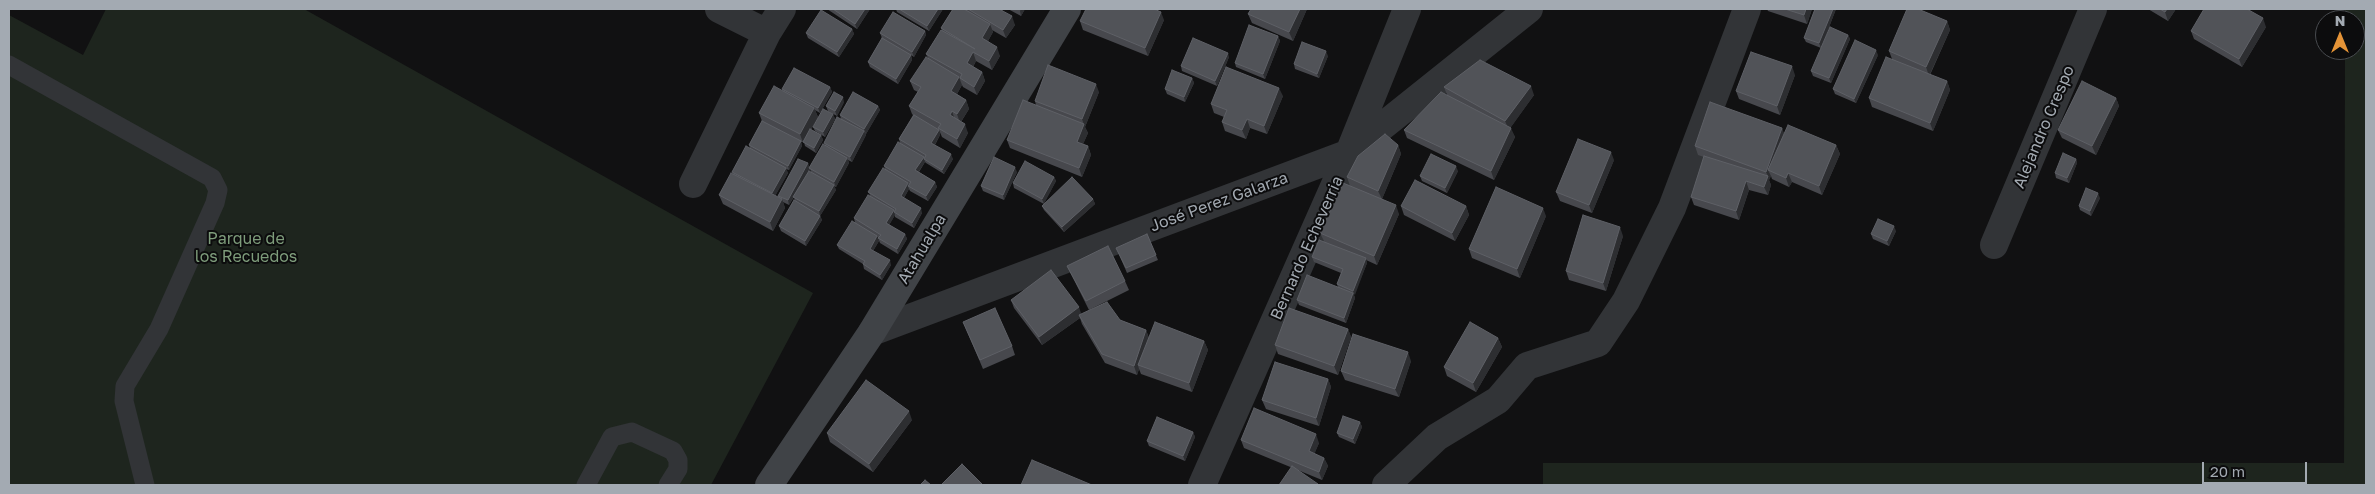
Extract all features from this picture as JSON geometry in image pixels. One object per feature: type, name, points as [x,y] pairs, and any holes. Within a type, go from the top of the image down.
[{"type":"street","points":[[720,9],[767,33]]},
{"type":"street","points":[[693,184],[767,33],[782,9]]},
{"type":"street","name":"Atahualpa","points":[[768,485],[872,332],[1067,9]]},
{"type":"street","name":"Bernardo Echeverria","points":[[1202,485],[1349,154],[1408,9]]},
{"type":"street","name":"José Perez Galarza","points":[[872,332],[1349,154],[1529,9]]},
{"type":"street","points":[[1386,485],[1437,437],[1498,400],[1527,366],[1598,343],[1626,301],[1672,208],[1747,9]]},
{"type":"street","name":"Alejandro Crespo","points":[[1994,245],[2093,9]]},
{"type":"lane","points":[[9,65],[212,178],[218,190],[215,203],[158,329],[125,386],[124,401],[145,485]]},
{"type":"lane","points":[[586,485],[612,437],[632,432],[673,451],[678,460],[678,469],[668,485]]},
{"type":"green space","name":"Parque de los Recuedos","points":[[106,9],[304,9],[813,293],[711,485],[9,485],[9,15],[83,55]]},
{"type":"green space","points":[[2366,9],[2366,485],[1543,485],[1543,463],[2344,463],[2345,60],[2365,60],[2365,10],[2345,10]]},
{"type":"building","points":[[833,9],[865,9],[855,24]]},
{"type":"building","points":[[899,9],[938,9],[927,26]]},
{"type":"building","points":[[953,9],[964,9],[990,24],[982,38],[997,47],[989,61],[973,52],[967,63],[982,72],[974,87],[960,78],[962,74],[926,54],[941,30],[975,49],[941,28]]},
{"type":"building","points":[[968,9],[999,9],[1012,16],[1003,30]]},
{"type":"building","points":[[1086,9],[1154,9],[1161,12],[1145,48],[1080,21]]},
{"type":"building","points":[[1251,9],[1300,9],[1289,32],[1248,14]]},
{"type":"building","points":[[1785,9],[1806,9],[1804,15]]},
{"type":"building","points":[[1815,9],[1833,9],[1819,43],[1804,38]]},
{"type":"building","points":[[1907,9],[1918,9],[1947,21],[1926,67],[1889,51]]},
{"type":"building","points":[[2204,9],[2247,9],[2263,18],[2239,59],[2191,31]]},
{"type":"building","points":[[821,10],[852,29],[837,52],[806,33]]},
{"type":"building","points":[[893,12],[925,31],[912,52],[880,33]]},
{"type":"building","points":[[1249,25],[1278,36],[1263,74],[1235,63]]},
{"type":"building","points":[[1830,27],[1848,35],[1829,78],[1811,71]]},
{"type":"building","points":[[882,38],[911,55],[896,79],[868,62]]},
{"type":"building","points":[[1193,38],[1228,53],[1215,81],[1181,66]]},
{"type":"building","points":[[1855,40],[1876,50],[1854,99],[1833,89]]},
{"type":"building","points":[[1302,42],[1326,51],[1317,74],[1294,64]]},
{"type":"building","points":[[1751,52],[1792,66],[1777,106],[1736,91]]},
{"type":"building","points":[[926,57],[959,77],[951,91],[966,100],[957,114],[952,111],[950,115],[965,124],[957,139],[938,128],[941,124],[909,106],[921,87],[910,81]]},
{"type":"building","points":[[1886,57],[1947,81],[1930,123],[1869,98]]},
{"type":"building","points":[[1480,60],[1531,86],[1505,121],[1444,87]]},
{"type":"building","points":[[1048,65],[1096,84],[1082,119],[1035,101]]},
{"type":"building","points":[[1226,67],[1279,88],[1264,126],[1247,119],[1242,130],[1222,122],[1227,110],[1211,104]]},
{"type":"building","points":[[794,68],[830,87],[818,108],[782,89]]},
{"type":"building","points":[[1172,70],[1192,78],[1184,97],[1165,89]]},
{"type":"building","points":[[2082,81],[2116,98],[2092,146],[2058,130]]},
{"type":"building","points":[[774,86],[814,108],[800,134],[759,113]]},
{"type":"building","points":[[834,92],[843,97],[835,111],[826,106]]},
{"type":"building","points":[[853,92],[878,106],[864,129],[840,115]]},
{"type":"building","points":[[1441,92],[1511,128],[1491,171],[1404,130]]},
{"type":"building","points":[[1023,100],[1084,124],[1077,142],[1088,146],[1079,168],[1007,140]]},
{"type":"building","points":[[1710,102],[1782,128],[1766,172],[1695,146]]},
{"type":"building","points":[[823,109],[833,114],[823,132],[813,127]]},
{"type":"building","points":[[914,115],[939,130],[931,143],[951,154],[942,170],[924,159],[926,155],[899,139]]},
{"type":"building","points":[[837,117],[864,131],[850,157],[824,143]]},
{"type":"building","points":[[762,121],[801,141],[788,166],[749,145]]},
{"type":"building","points":[[1788,125],[1836,145],[1819,186],[1788,173],[1786,178],[1768,170]]},
{"type":"building","points":[[810,129],[821,135],[814,148],[803,142]]},
{"type":"building","points":[[1385,134],[1398,145],[1378,191],[1347,177],[1358,156]]},
{"type":"building","points":[[1578,139],[1611,152],[1589,205],[1556,192]]},
{"type":"building","points":[[898,142],[924,157],[915,170],[935,182],[926,196],[908,186],[911,182],[884,166]]},
{"type":"building","points":[[823,144],[847,158],[834,182],[809,168]]},
{"type":"building","points":[[746,146],[786,168],[772,193],[732,172]]},
{"type":"building","points":[[2063,153],[2076,159],[2067,178],[2055,173]]},
{"type":"building","points":[[1431,154],[1456,166],[1445,188],[1420,176]]},
{"type":"building","points":[[1704,156],[1768,176],[1764,187],[1746,181],[1736,211],[1691,197]]},
{"type":"building","points":[[994,157],[1015,167],[1003,195],[981,186]]},
{"type":"building","points":[[798,159],[808,163],[788,200],[778,196]]},
{"type":"building","points":[[1025,161],[1054,177],[1042,199],[1013,183]]},
{"type":"building","points":[[883,168],[908,183],[901,196],[921,208],[912,223],[894,212],[896,209],[868,192]]},
{"type":"building","points":[[809,171],[834,185],[819,211],[793,197]]},
{"type":"building","points":[[731,173],[782,199],[770,222],[719,195]]},
{"type":"building","points":[[1072,177],[1093,199],[1062,227],[1042,206]]},
{"type":"building","points":[[1415,180],[1466,206],[1452,233],[1401,206]]},
{"type":"building","points":[[1343,183],[1396,205],[1374,256],[1320,233]]},
{"type":"building","points":[[1496,187],[1543,208],[1517,269],[1469,249]]},
{"type":"building","points":[[2086,188],[2098,193],[2090,211],[2079,206]]},
{"type":"building","points":[[868,195],[894,210],[886,223],[905,234],[897,249],[878,238],[881,235],[854,218]]},
{"type":"building","points":[[794,200],[820,216],[805,241],[779,226]]},
{"type":"building","points":[[1583,215],[1620,227],[1603,283],[1566,271]]},
{"type":"building","points":[[1878,219],[1894,226],[1887,241],[1871,234]]},
{"type":"building","points":[[852,221],[877,236],[870,249],[890,260],[880,275],[863,264],[865,261],[837,245]]},
{"type":"building","points":[[1147,234],[1156,255],[1126,268],[1116,248]]},
{"type":"building","points":[[1319,240],[1366,258],[1353,291],[1337,284],[1343,269],[1312,257]]},
{"type":"building","points":[[1108,246],[1125,281],[1086,301],[1067,266]]},
{"type":"building","points":[[1051,270],[1079,307],[1039,337],[1011,300]]},
{"type":"building","points":[[1307,275],[1353,293],[1344,318],[1297,300]]},
{"type":"building","points":[[1107,302],[1120,320],[1146,330],[1134,366],[1102,354],[1079,315]]},
{"type":"building","points":[[995,308],[1012,346],[980,360],[963,322]]},
{"type":"building","points":[[1289,308],[1348,329],[1334,366],[1275,345]]},
{"type":"building","points":[[1155,322],[1204,341],[1189,383],[1138,365]]},
{"type":"building","points":[[1470,322],[1498,338],[1473,383],[1444,367]]},
{"type":"building","points":[[1353,334],[1408,352],[1395,389],[1341,371]]},
{"type":"building","points":[[1275,362],[1328,379],[1316,418],[1262,400]]},
{"type":"building","points":[[866,380],[909,411],[869,464],[827,433]]},
{"type":"building","points":[[1254,408],[1316,434],[1309,451],[1324,458],[1319,472],[1241,440]]},
{"type":"building","points":[[1343,416],[1360,422],[1353,439],[1337,433]]},
{"type":"building","points":[[1157,417],[1193,432],[1183,456],[1147,441]]},
{"type":"building","points":[[1032,460],[1092,485],[1021,485]]},
{"type":"building","points":[[962,464],[983,485],[941,485]]},
{"type":"building","points":[[1292,466],[1318,484],[1279,485]]},
{"type":"building","points":[[925,480],[931,485],[920,485]]}]
